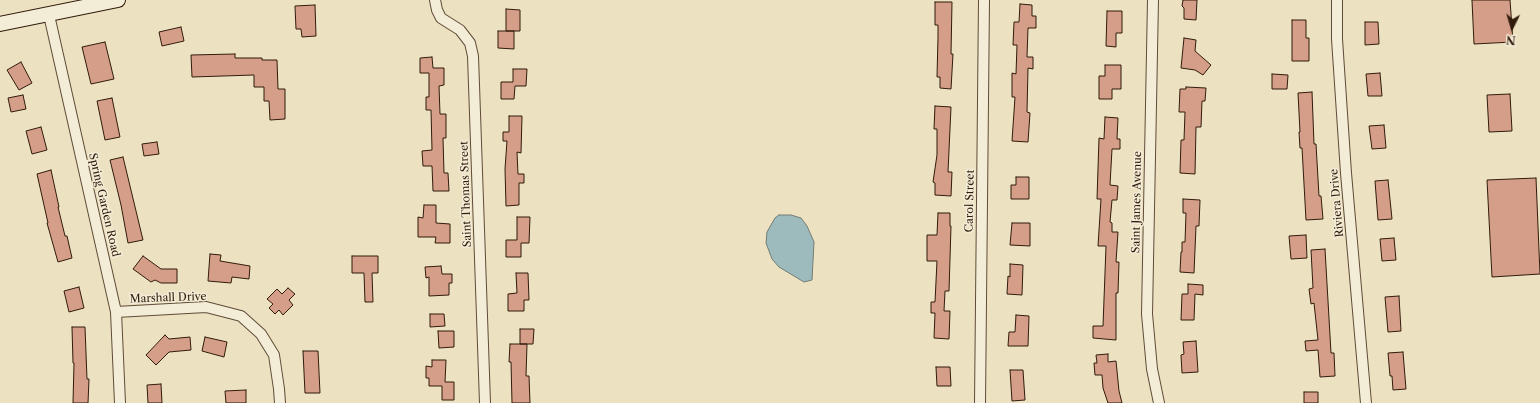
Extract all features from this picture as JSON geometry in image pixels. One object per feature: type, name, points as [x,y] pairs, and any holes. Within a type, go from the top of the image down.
[{"type":"main road","points":[[0,24],[118,0]]},
{"type":"street","name":"Saint Thomas Street","points":[[435,0],[437,10],[442,18],[460,30],[470,43],[473,56],[485,403]]},
{"type":"street","name":"Carol Street","points":[[980,403],[984,0]]},
{"type":"street","name":"Saint James Avenue","points":[[1153,0],[1148,314],[1152,369],[1159,403]]},
{"type":"street","name":"Riviera Drive","points":[[1336,0],[1337,39],[1346,165],[1366,403]]},
{"type":"street","name":"Spring Garden Road","points":[[49,15],[116,312],[120,403]]},
{"type":"street","name":"Marshall Drive","points":[[116,312],[206,307],[241,316],[261,334],[274,355],[280,403]]},
{"type":"water","points":[[779,215],[791,215],[801,218],[807,226],[814,242],[812,280],[804,282],[779,267],[772,259],[766,243],[767,232],[775,218]]},
{"type":"building","points":[[1183,0],[1197,0],[1196,20],[1184,19],[1184,8],[1182,6]]},
{"type":"building","points":[[1472,0],[1510,0],[1513,42],[1474,44]]},
{"type":"building","points":[[935,2],[952,2],[951,54],[953,54],[951,89],[940,88],[940,77],[937,77],[938,25],[935,25]]},
{"type":"building","points":[[1020,4],[1032,5],[1032,16],[1036,16],[1036,28],[1028,28],[1027,57],[1033,57],[1033,69],[1028,68],[1027,112],[1030,113],[1028,142],[1012,141],[1015,97],[1012,97],[1012,73],[1016,74],[1017,45],[1013,45],[1014,22],[1019,22]]},
{"type":"building","points":[[315,5],[316,36],[302,37],[301,29],[296,29],[295,6]]},
{"type":"building","points":[[506,9],[520,10],[520,31],[506,31]]},
{"type":"building","points":[[1107,11],[1122,11],[1122,33],[1116,33],[1116,47],[1106,46]]},
{"type":"building","points":[[1292,20],[1306,20],[1306,38],[1309,38],[1309,61],[1292,61]]},
{"type":"building","points":[[1365,22],[1378,22],[1379,44],[1365,45]]},
{"type":"building","points":[[181,27],[184,41],[162,46],[159,32]]},
{"type":"building","points":[[498,31],[514,31],[514,49],[498,48]]},
{"type":"building","points":[[1184,38],[1196,40],[1195,51],[1211,65],[1203,75],[1195,70],[1181,68]]},
{"type":"building","points":[[105,42],[114,79],[91,84],[82,47]]},
{"type":"building","points":[[235,54],[235,58],[262,58],[262,60],[277,60],[278,89],[285,89],[285,119],[270,120],[269,101],[264,101],[264,87],[254,87],[254,75],[192,77],[191,55]]},
{"type":"building","points":[[432,57],[433,68],[444,68],[444,85],[439,86],[440,114],[446,114],[446,138],[443,138],[444,173],[448,173],[449,191],[433,191],[432,166],[423,166],[422,151],[432,150],[431,110],[426,110],[426,97],[429,97],[429,73],[420,73],[420,58]]},
{"type":"building","points":[[21,62],[32,83],[19,90],[7,70]]},
{"type":"building","points":[[1105,65],[1121,65],[1121,89],[1112,89],[1112,99],[1099,99],[1099,76],[1105,76]]},
{"type":"building","points":[[513,69],[527,69],[526,86],[515,86],[514,99],[501,99],[501,82],[513,82]]},
{"type":"building","points":[[1380,73],[1382,96],[1368,96],[1366,74]]},
{"type":"building","points":[[1272,74],[1288,75],[1287,89],[1272,89]]},
{"type":"building","points":[[1186,87],[1206,88],[1205,101],[1202,101],[1201,127],[1196,127],[1195,174],[1180,173],[1181,140],[1184,140],[1185,112],[1179,112],[1180,89],[1186,89]]},
{"type":"building","points":[[1312,92],[1314,144],[1316,144],[1319,196],[1321,196],[1323,219],[1306,220],[1302,148],[1300,148],[1298,93]]},
{"type":"building","points":[[1510,94],[1512,131],[1489,132],[1487,95]]},
{"type":"building","points":[[23,95],[26,109],[11,112],[8,98]]},
{"type":"building","points":[[112,98],[120,137],[105,140],[97,101]]},
{"type":"building","points":[[935,106],[951,107],[948,172],[952,172],[951,196],[935,195],[935,183],[933,182],[937,155],[937,129],[934,129]]},
{"type":"building","points":[[509,116],[522,116],[521,153],[517,152],[518,174],[524,174],[524,183],[519,183],[519,205],[506,206],[505,169],[507,141],[503,141],[503,132],[509,132]]},
{"type":"building","points":[[1105,117],[1118,118],[1117,139],[1120,139],[1120,149],[1112,149],[1110,185],[1118,186],[1117,200],[1112,200],[1110,222],[1112,223],[1112,232],[1118,232],[1116,262],[1119,262],[1118,293],[1116,293],[1116,340],[1093,338],[1093,326],[1103,326],[1106,246],[1098,246],[1101,199],[1097,199],[1099,138],[1104,139]]},
{"type":"building","points":[[1384,125],[1386,148],[1372,149],[1369,126]]},
{"type":"building","points":[[41,127],[47,150],[32,154],[26,131]]},
{"type":"building","points":[[157,142],[159,154],[144,156],[142,144]]},
{"type":"building","points":[[123,157],[143,240],[128,243],[121,205],[110,160]]},
{"type":"building","points":[[51,170],[58,207],[72,258],[58,262],[47,223],[37,174]]},
{"type":"building","points":[[1016,177],[1029,177],[1029,199],[1011,199],[1011,185],[1016,185]]},
{"type":"building","points":[[1536,178],[1540,274],[1492,277],[1487,180]]},
{"type":"building","points":[[1388,180],[1392,219],[1378,220],[1375,181]]},
{"type":"building","points":[[1183,199],[1200,200],[1199,226],[1196,226],[1194,273],[1180,272],[1182,242],[1185,242],[1186,213],[1183,213]]},
{"type":"building","points":[[424,205],[436,205],[436,223],[450,224],[450,243],[435,243],[436,237],[418,237],[418,217],[423,218]]},
{"type":"building","points":[[938,213],[950,213],[949,291],[945,291],[944,311],[950,311],[949,339],[934,338],[935,313],[931,313],[931,302],[935,302],[937,261],[927,261],[927,235],[937,235]]},
{"type":"building","points":[[517,217],[530,217],[529,243],[521,243],[521,257],[506,257],[506,240],[517,240]]},
{"type":"building","points":[[1012,223],[1030,223],[1030,246],[1010,245]]},
{"type":"building","points":[[1306,235],[1307,258],[1291,259],[1289,236]]},
{"type":"building","points":[[1394,238],[1396,260],[1382,261],[1380,239]]},
{"type":"building","points":[[1325,249],[1331,353],[1334,353],[1335,376],[1320,377],[1318,350],[1306,351],[1305,341],[1318,340],[1314,303],[1311,304],[1309,289],[1313,288],[1311,250]]},
{"type":"building","points":[[210,254],[221,255],[220,261],[250,266],[249,279],[232,277],[231,283],[208,281]]},
{"type":"building","points":[[143,256],[161,269],[177,269],[177,283],[161,283],[155,280],[151,282],[133,269]]},
{"type":"building","points":[[352,256],[378,256],[378,273],[372,273],[373,302],[365,302],[364,273],[352,273]]},
{"type":"building","points":[[1010,264],[1023,265],[1022,295],[1007,294],[1008,276],[1010,277]]},
{"type":"building","points":[[441,266],[442,274],[452,274],[452,283],[449,283],[449,295],[429,296],[429,277],[426,278],[425,267]]},
{"type":"building","points":[[516,273],[528,273],[529,300],[524,300],[524,311],[508,311],[508,294],[517,293]]},
{"type":"building","points":[[1188,284],[1203,285],[1203,295],[1195,294],[1194,320],[1181,320],[1182,294],[1188,294]]},
{"type":"building","points":[[79,287],[84,308],[69,312],[64,291]]},
{"type":"building","points":[[288,288],[295,294],[289,300],[293,305],[283,315],[279,310],[275,314],[269,308],[273,304],[267,299],[277,289],[282,294]]},
{"type":"building","points":[[1399,296],[1401,331],[1388,332],[1385,297]]},
{"type":"building","points":[[430,314],[444,314],[445,326],[430,327]]},
{"type":"building","points":[[1016,315],[1029,316],[1028,346],[1008,346],[1009,332],[1015,332]]},
{"type":"building","points":[[72,327],[85,327],[87,379],[89,379],[88,403],[73,403],[74,363]]},
{"type":"building","points":[[520,329],[534,329],[533,344],[520,344]]},
{"type":"building","points":[[438,331],[454,331],[454,347],[439,348]]},
{"type":"building","points":[[165,335],[169,339],[190,337],[191,350],[169,352],[156,365],[146,355]]},
{"type":"building","points":[[205,337],[227,342],[224,357],[202,351]]},
{"type":"building","points":[[1196,341],[1198,372],[1182,373],[1181,355],[1184,354],[1183,342]]},
{"type":"building","points":[[510,344],[527,344],[526,376],[529,376],[530,403],[512,403],[511,362],[509,362]]},
{"type":"building","points":[[303,351],[318,351],[320,393],[305,393]]},
{"type":"building","points":[[1403,352],[1406,389],[1393,390],[1388,353]]},
{"type":"building","points":[[1108,354],[1108,362],[1116,361],[1119,391],[1122,403],[1108,403],[1103,388],[1102,375],[1095,375],[1094,363],[1097,363],[1096,355]]},
{"type":"building","points":[[432,360],[446,360],[445,382],[454,382],[454,400],[442,400],[442,386],[429,386],[429,378],[426,378],[426,366],[432,367]]},
{"type":"building","points":[[936,367],[950,367],[951,386],[937,386]]},
{"type":"building","points":[[1010,370],[1023,370],[1025,400],[1012,401]]},
{"type":"building","points":[[161,384],[162,403],[148,403],[147,385]]},
{"type":"building","points":[[246,390],[246,403],[226,403],[225,391]]},
{"type":"building","points":[[1304,392],[1318,392],[1318,403],[1304,403]]}]
